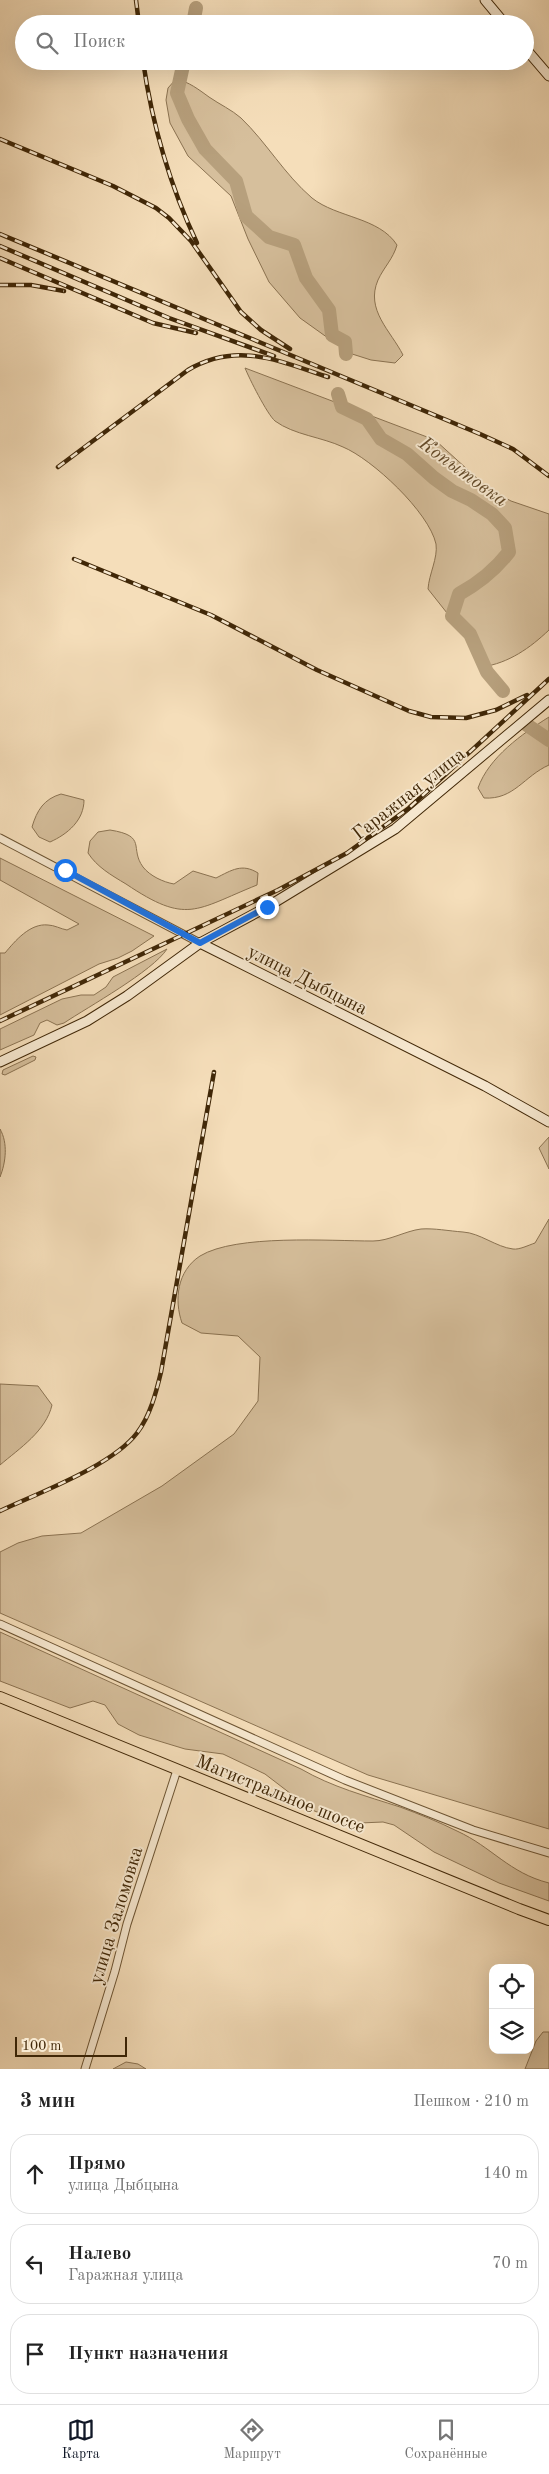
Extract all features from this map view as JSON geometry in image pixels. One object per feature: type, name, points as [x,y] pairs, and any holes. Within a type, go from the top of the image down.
[{"type":"main road","name":"Магистральное шоссе","points":[[0,1697],[549,1920]]},
{"type":"street","points":[[485,0],[498,15]]},
{"type":"street","points":[[534,58],[549,76]]},
{"type":"street","name":"Гаражная улица","points":[[0,1062],[87,1022],[127,996],[200,943],[267,907],[388,833],[549,700]]},
{"type":"street","name":"улица Дыбцына","points":[[0,838],[200,943],[485,1086],[549,1122]]},
{"type":"street","points":[[0,1624],[345,1780],[480,1833],[549,1853]]},
{"type":"street","name":"улица Заломовка","points":[[85,2069],[116,1971],[127,1924],[177,1770]]},
{"type":"shaded area","points":[[176,79],[193,86],[241,118],[293,179],[312,198],[322,205],[380,229],[397,245],[378,280],[375,291],[377,311],[403,355],[395,363],[371,360],[349,353],[300,318],[269,282],[248,239],[231,196],[188,156],[170,123],[166,100],[168,88]]},
{"type":"shaded area","points":[[245,368],[435,440],[489,489],[511,501],[549,514],[549,630],[518,654],[501,662],[482,667],[466,637],[428,589],[436,555],[436,544],[423,517],[398,488],[355,453],[335,444],[291,430],[275,421],[263,404]]},
{"type":"shaded area","points":[[549,717],[549,765],[511,791],[494,798],[484,798],[478,788],[483,777],[498,756],[528,731]]},
{"type":"shaded area","points":[[61,794],[84,800],[83,807],[74,826],[50,842],[39,837],[32,827],[36,815],[42,806],[50,799]]},
{"type":"shaded area","points":[[110,830],[122,833],[133,839],[143,867],[153,876],[166,882],[174,884],[193,871],[216,878],[232,870],[247,868],[258,873],[257,885],[219,901],[191,909],[178,909],[163,905],[110,874],[100,867],[88,853],[90,841],[98,832]]},
{"type":"shaded area","points":[[0,858],[154,936],[132,951],[99,964],[0,1015],[0,953],[5,953],[13,943],[35,927],[50,925],[67,930],[79,924],[0,880]]},
{"type":"shaded area","points":[[167,949],[160,958],[135,978],[64,1023],[57,1025],[47,1020],[40,1023],[34,1035],[0,1050],[0,1029],[62,999],[81,995],[94,995],[106,987],[113,977]]},
{"type":"shaded area","points":[[33,1056],[36,1057],[35,1060],[5,1075],[2,1074],[3,1070]]},
{"type":"shaded area","points":[[0,1129],[3,1134],[5,1153],[0,1177]]},
{"type":"shaded area","points":[[549,1137],[549,1169],[539,1148]]},
{"type":"shaded area","points":[[549,1219],[549,1829],[368,1775],[0,1613],[0,1552],[18,1543],[42,1536],[81,1533],[162,1486],[234,1434],[258,1401],[260,1357],[238,1336],[201,1333],[182,1323],[178,1305],[179,1286],[186,1270],[200,1256],[216,1249],[236,1244],[284,1240],[379,1241],[421,1229],[469,1233],[500,1246],[515,1249],[535,1243]]},
{"type":"shaded area","points":[[0,1384],[38,1386],[52,1405],[49,1414],[38,1431],[0,1465]]},
{"type":"shaded area","points":[[0,1632],[325,1781],[407,1810],[457,1831],[481,1844],[523,1873],[549,1883],[549,1901],[499,1883],[434,1852],[394,1825],[383,1822],[360,1823],[335,1819],[312,1810],[265,1774],[223,1754],[185,1749],[139,1735],[118,1724],[105,1705],[93,1701],[70,1708],[0,1681]]},
{"type":"shaded area","points":[[543,2032],[549,2032],[549,2069],[525,2069],[531,2054],[534,2054],[536,2041]]},
{"type":"shaded area","points":[[126,2062],[138,2064],[146,2069],[113,2069]]},
{"type":"waterway","name":"Копытовка","points":[[195,15],[196,8]]},
{"type":"waterway","name":"Копытовка","points":[[182,70],[177,93],[188,119],[205,149],[236,181],[246,216],[269,237],[294,245],[306,278],[329,310],[332,335],[345,342],[346,354]]},
{"type":"waterway","name":"Копытовка","points":[[338,394],[342,407],[367,419],[381,439],[407,454],[452,491],[471,500],[492,514],[505,528],[509,552],[486,576],[459,594],[452,616],[470,634],[487,672],[503,691]]},
{"type":"waterway","name":"Копытовка","points":[[527,725],[549,740]]},
{"type":"railway","points":[[136,0],[138,15]]},
{"type":"railway","points":[[145,70],[151,108],[163,154],[178,199],[197,243]]},
{"type":"railway","points":[[0,139],[113,186],[156,208],[169,218],[191,241],[241,312],[261,330],[290,349]]},
{"type":"railway","points":[[0,234],[480,434],[513,449],[549,476]]},
{"type":"railway","points":[[0,246],[169,318],[274,356]]},
{"type":"railway","points":[[0,258],[153,323],[196,333]]},
{"type":"railway","points":[[0,285],[31,285],[64,291]]},
{"type":"railway","points":[[58,467],[188,370],[206,361],[241,355],[258,357],[275,360],[328,377]]},
{"type":"railway","points":[[74,559],[211,615],[317,670],[409,711],[431,717],[466,718],[496,710],[527,695]]},
{"type":"railway","points":[[0,1021],[278,890],[347,853],[409,808],[549,679]]},
{"type":"railway","points":[[0,1511],[73,1478],[110,1457],[137,1433],[146,1419],[155,1396],[161,1372],[214,1072]]},
{"type":"route","points":[[65,870],[200,943],[267,907]]}]
